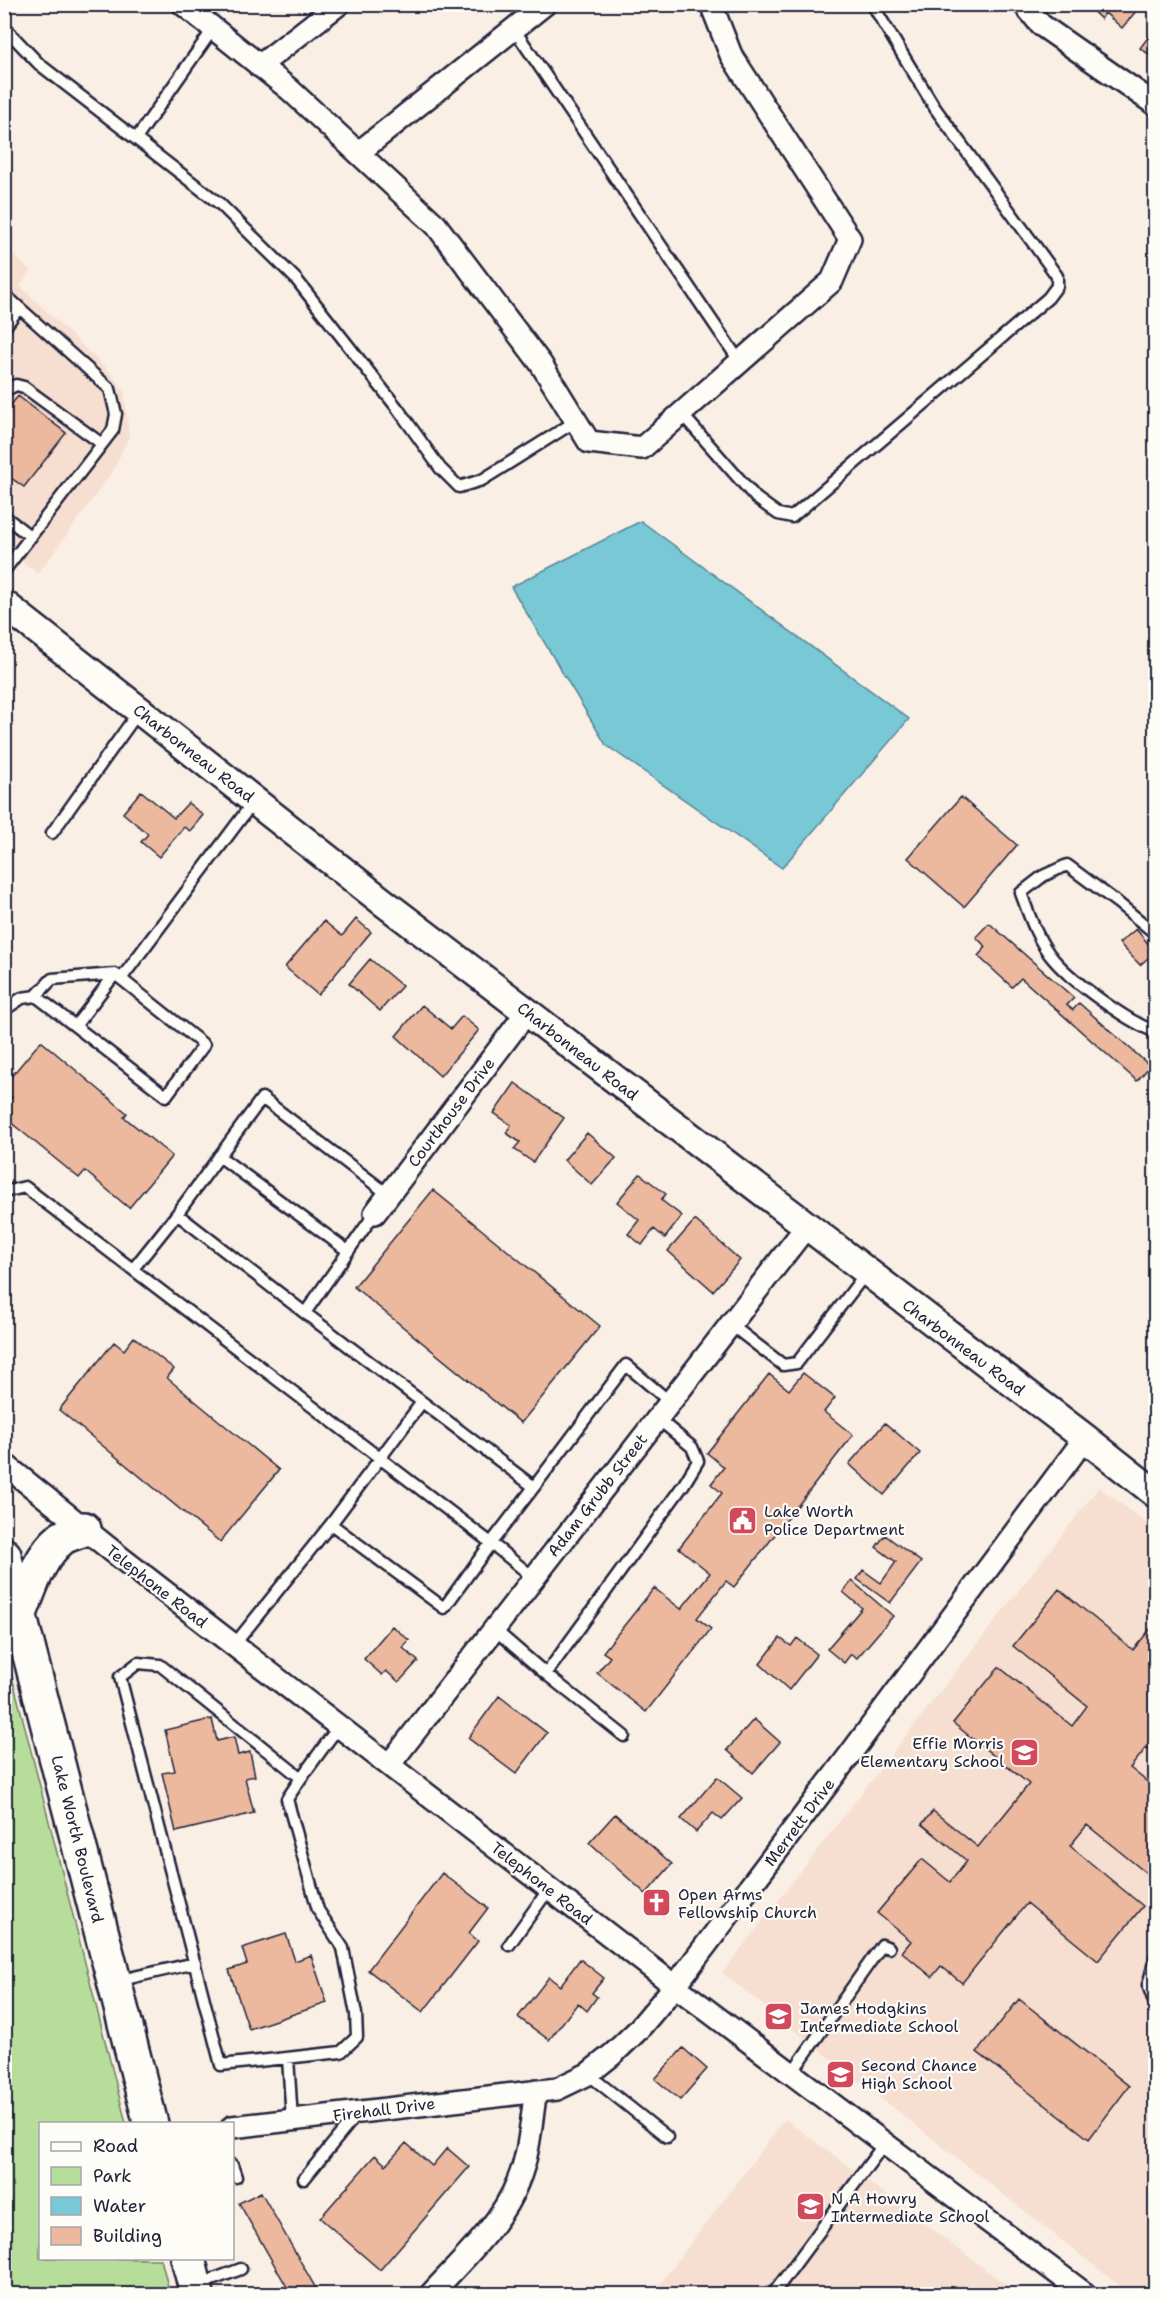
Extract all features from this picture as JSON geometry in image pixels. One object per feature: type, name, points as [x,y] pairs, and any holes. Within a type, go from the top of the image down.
[{"type":"highway","points":[[20,1614],[35,1574],[47,1555],[62,1538],[84,1529]]},
{"type":"highway","name":"Lake Worth Boulevard","points":[[4,1555],[150,2122]]},
{"type":"street","points":[[183,4],[289,89],[436,225],[541,364],[589,442],[642,448],[832,281],[850,239],[731,55],[711,4]]},
{"type":"street","points":[[259,66],[339,4]]},
{"type":"street","points":[[358,153],[545,4]]},
{"type":"street","points":[[1024,4],[1041,25],[1155,105]]},
{"type":"street","name":"Charbonneau Road","points":[[4,604],[527,1012],[1154,1491]]},
{"type":"street","name":"Courthouse Drive","points":[[375,1213],[527,1012]]},
{"type":"street","name":"Adam Grubb Street","points":[[389,1765],[806,1227]]},
{"type":"street","name":"Merrett Drive","points":[[536,2090],[557,2090],[588,2074],[637,2031],[675,1986],[1085,1438]]},
{"type":"street","name":"Telephone Road","points":[[4,1464],[84,1529],[675,1986],[1085,2295]]},
{"type":"street","points":[[431,2295],[493,2223],[510,2198],[524,2163],[536,2090]]},
{"type":"street","name":"Firehall Drive","points":[[234,2127],[536,2090]]},
{"type":"lane","points":[[681,413],[756,498],[778,514],[792,518],[1048,298],[1057,285],[1057,276],[935,108],[872,4]]},
{"type":"lane","points":[[4,27],[39,64],[220,204],[296,279],[398,409],[440,468],[459,487],[482,480],[576,421]]},
{"type":"lane","points":[[136,139],[213,29]]},
{"type":"lane","points":[[513,29],[740,362]]},
{"type":"lane","points":[[4,294],[110,389],[116,414],[113,430],[4,571]]},
{"type":"lane","points":[[4,328],[19,308]]},
{"type":"lane","points":[[4,391],[16,385],[24,387],[102,444]]},
{"type":"lane","points":[[4,516],[31,537]]},
{"type":"lane","points":[[52,833],[140,710]]},
{"type":"lane","points":[[76,1025],[118,976],[254,801]]},
{"type":"lane","points":[[1155,934],[1067,865],[1043,876],[1021,893],[1032,921],[1053,959],[1120,1012],[1140,1026],[1155,1032]]},
{"type":"lane","points":[[4,1010],[22,998],[36,996],[52,979],[118,976],[204,1045],[166,1096],[36,996]]},
{"type":"lane","points":[[133,1269],[177,1214],[262,1098],[389,1194]]},
{"type":"lane","points":[[219,1156],[348,1251]]},
{"type":"lane","points":[[4,1192],[26,1188],[534,1578]]},
{"type":"lane","points":[[305,1313],[375,1213]]},
{"type":"lane","points":[[177,1214],[534,1487]]},
{"type":"lane","points":[[730,1324],[783,1365],[796,1363],[867,1272]]},
{"type":"lane","points":[[331,1524],[444,1608],[626,1365],[670,1401]]},
{"type":"lane","points":[[234,1645],[331,1524],[422,1402]]},
{"type":"lane","points":[[546,1674],[684,1484],[698,1461],[692,1447],[657,1418]]},
{"type":"lane","points":[[494,1629],[624,1736]]},
{"type":"lane","points":[[301,1778],[160,1665],[138,1663],[120,1677],[221,2065],[341,2052],[357,2037],[356,2014],[343,1948],[318,1910],[287,1799],[339,1726]]},
{"type":"lane","points":[[509,1945],[549,1889]]},
{"type":"lane","points":[[791,2074],[882,1945],[889,1948]]},
{"type":"lane","points":[[1155,1956],[1148,1985],[1155,2007]]},
{"type":"lane","points":[[115,1982],[195,1963]]},
{"type":"lane","points":[[288,2058],[292,2120]]},
{"type":"lane","points":[[588,2074],[667,2137]]},
{"type":"lane","points":[[304,2179],[358,2112]]},
{"type":"lane","points":[[773,2295],[884,2144]]},
{"type":"lane","points":[[234,2171],[236,2177]]},
{"type":"lane","points":[[193,2280],[240,2269]]},
{"type":"shaded area","points":[[4,246],[31,271],[20,286],[111,373],[124,391],[129,436],[113,471],[38,574],[5,549]]},
{"type":"shaded area","name":"Effie Morris Elementary School","points":[[1099,1487],[1155,1530],[1155,2294],[1130,2294],[722,1973]]},
{"type":"shaded area","name":"N A Howry Intermediate School","points":[[785,2119],[1018,2294],[652,2294]]},
{"type":"green space","points":[[5,1649],[126,2122],[39,2122],[39,2260],[161,2260],[170,2294],[5,2294]]},
{"type":"water","points":[[641,521],[909,719],[782,868],[606,745],[511,587]]},
{"type":"building","points":[[1085,4],[1142,4],[1122,28],[1105,13],[1101,19]]},
{"type":"building","points":[[1156,27],[1156,59],[1140,48]]},
{"type":"building","points":[[18,396],[66,433],[24,487],[4,473],[4,414]]},
{"type":"building","points":[[141,791],[174,818],[188,803],[203,815],[190,831],[184,827],[159,857],[141,842],[148,834],[123,813]]},
{"type":"building","points":[[961,797],[1017,845],[964,907],[908,858]]},
{"type":"building","points":[[356,919],[371,932],[318,995],[285,967],[324,921],[342,936]]},
{"type":"building","points":[[989,923],[1074,998],[1067,1005],[1073,1010],[1079,1003],[1150,1066],[1137,1081],[1021,978],[1012,987],[978,956],[986,947],[976,937]]},
{"type":"building","points":[[1136,929],[1155,952],[1140,965],[1119,943]]},
{"type":"building","points":[[370,959],[402,986],[380,1011],[349,984]]},
{"type":"building","points":[[422,1005],[451,1029],[462,1016],[479,1030],[440,1076],[396,1036]]},
{"type":"building","points":[[41,1041],[127,1113],[124,1117],[172,1156],[129,1208],[85,1171],[79,1178],[4,1117],[4,1105],[12,1097],[4,1091],[4,1085]]},
{"type":"building","points":[[515,1083],[564,1118],[533,1162],[514,1149],[520,1142],[506,1133],[511,1125],[494,1113]]},
{"type":"building","points":[[587,1133],[616,1158],[592,1185],[564,1160]]},
{"type":"building","points":[[640,1174],[666,1194],[661,1200],[682,1216],[665,1238],[654,1229],[642,1245],[628,1234],[639,1220],[617,1202]]},
{"type":"building","points":[[433,1190],[600,1326],[521,1423],[354,1287]]},
{"type":"building","points":[[695,1220],[740,1260],[713,1291],[668,1251]]},
{"type":"building","points":[[134,1337],[174,1369],[167,1378],[279,1470],[220,1542],[59,1410],[114,1342],[124,1350]]},
{"type":"building","name":"Lake Worth Police Department","points":[[803,1373],[835,1398],[824,1412],[853,1435],[734,1587],[726,1581],[697,1618],[711,1629],[646,1712],[597,1673],[610,1657],[603,1652],[654,1588],[681,1609],[710,1573],[679,1548],[722,1493],[711,1484],[724,1467],[707,1453],[769,1374],[789,1390]]},
{"type":"building","points":[[885,1423],[920,1453],[884,1495],[849,1464]]},
{"type":"building","points":[[885,1535],[921,1562],[890,1603],[857,1579],[863,1570],[881,1583],[896,1562],[876,1547]]},
{"type":"building","points":[[852,1581],[893,1616],[857,1658],[851,1654],[844,1663],[827,1649],[862,1608],[843,1592]]},
{"type":"building","points":[[1059,1589],[1133,1650],[1156,1622],[1156,1755],[1147,1747],[1130,1768],[1156,1789],[1156,1881],[1087,1825],[1070,1846],[1143,1906],[1098,1961],[1027,1903],[962,1983],[941,1966],[932,1977],[902,1952],[911,1941],[877,1913],[922,1859],[950,1882],[967,1861],[922,1824],[933,1811],[978,1847],[1029,1784],[953,1723],[999,1667],[1072,1726],[1087,1706],[1013,1646]]},
{"type":"building","points":[[392,1626],[409,1640],[403,1648],[418,1661],[399,1682],[386,1671],[382,1675],[364,1659]]},
{"type":"building","points":[[780,1638],[791,1646],[797,1638],[817,1654],[789,1690],[760,1664]]},
{"type":"building","points":[[499,1696],[547,1733],[516,1774],[468,1738]]},
{"type":"building","points":[[212,1719],[217,1741],[234,1737],[238,1755],[250,1752],[255,1776],[245,1778],[254,1813],[176,1832],[162,1773],[175,1771],[165,1730]]},
{"type":"building","points":[[754,1719],[780,1742],[753,1773],[727,1750]]},
{"type":"building","points":[[717,1777],[742,1798],[722,1820],[713,1813],[696,1832],[681,1819]]},
{"type":"building","points":[[615,1814],[672,1864],[646,1894],[589,1843]]},
{"type":"building","points":[[442,1873],[488,1908],[469,1933],[478,1941],[423,2012],[368,1970]]},
{"type":"building","points":[[286,1934],[295,1961],[311,1955],[327,2003],[249,2029],[229,1970],[247,1964],[242,1948]]},
{"type":"building","points":[[580,1959],[604,1978],[592,1993],[597,1997],[587,2011],[578,2003],[549,2040],[518,2017],[549,1977],[560,1986]]},
{"type":"building","points":[[1019,1999],[1129,2086],[1089,2139],[977,2052]]},
{"type":"building","points":[[683,2048],[707,2069],[680,2100],[655,2079]]},
{"type":"building","points":[[406,2143],[432,2166],[447,2148],[469,2167],[380,2270],[320,2218],[375,2155],[386,2165]]},
{"type":"building","points":[[261,2192],[319,2294],[291,2294],[239,2203]]},
{"type":"place","name":"Lake Worth Police Department","points":[[743,1520]]},
{"type":"place","name":"Effie Morris Elementary School","points":[[1025,1752]]},
{"type":"place","name":"Open Arms Fellowship Church","points":[[657,1903]]},
{"type":"place","name":"James Hodgkins Intermediate School","points":[[779,2017]]},
{"type":"place","name":"Second Chance High School","points":[[840,2074]]},
{"type":"place","name":"N A Howry Intermediate School","points":[[810,2207]]}]
